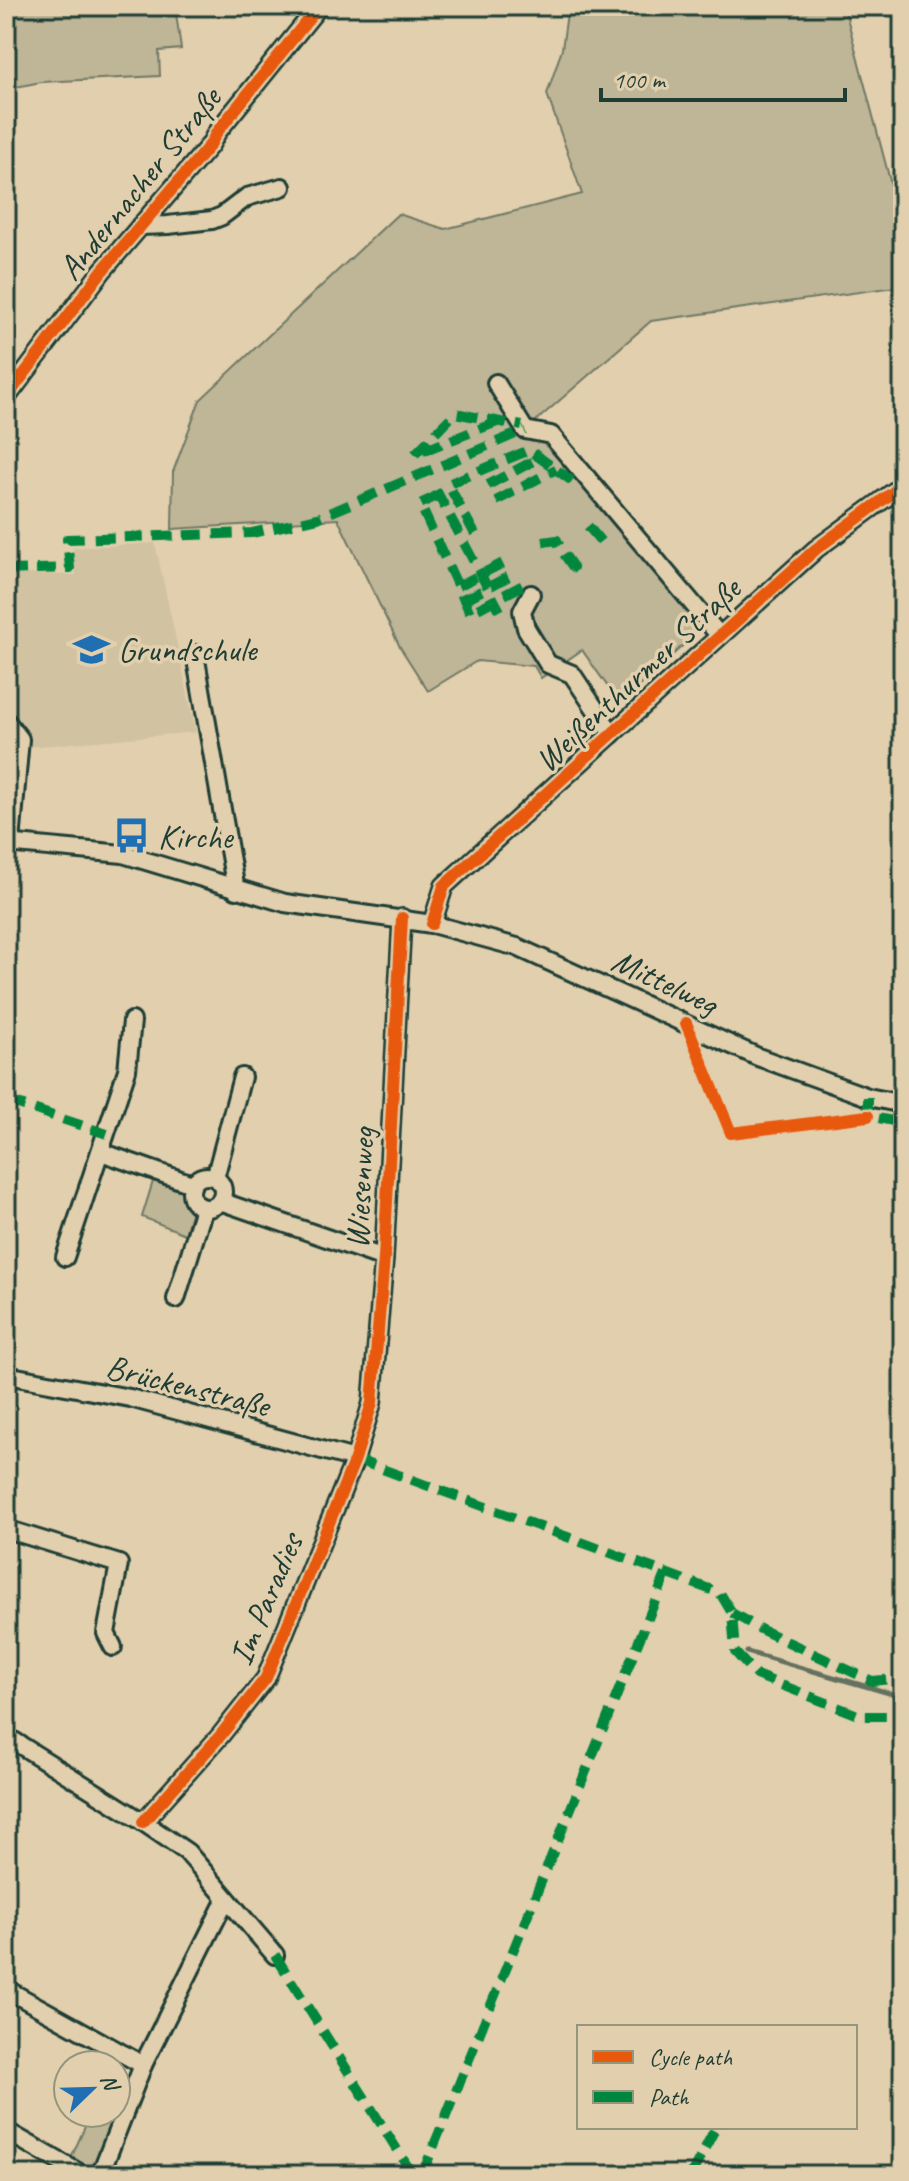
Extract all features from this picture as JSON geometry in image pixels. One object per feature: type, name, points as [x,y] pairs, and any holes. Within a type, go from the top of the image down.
[{"type":"street","name":"Andernacher Straße","points":[[6,398],[102,271],[210,145],[217,132],[319,6]]},
{"type":"street","points":[[140,226],[212,220],[247,197],[282,187]]},
{"type":"street","points":[[496,383],[525,430],[551,435],[719,635]]},
{"type":"street","name":"Weißenthurmer Straße","points":[[432,924],[444,886],[816,549],[903,485]]},
{"type":"street","points":[[531,594],[522,611],[526,628],[548,664],[572,674],[612,734]]},
{"type":"street","points":[[195,654],[236,890]]},
{"type":"street","points":[[6,721],[20,739],[8,842],[123,854],[285,903],[402,918]]},
{"type":"street","name":"Mittelweg","points":[[402,918],[517,947],[758,1057],[868,1097],[903,1104]]},
{"type":"street","name":"Wiesenweg","points":[[355,1459],[372,1403],[384,1258],[402,918]]},
{"type":"street","points":[[65,1257],[127,1070],[132,1021]]},
{"type":"street","points":[[215,1178],[242,1077]]},
{"type":"street","points":[[101,1152],[192,1184]]},
{"type":"street","points":[[176,1299],[212,1204],[222,1187],[215,1178],[202,1176],[192,1184],[191,1196],[197,1204],[212,1204],[384,1258]]},
{"type":"street","name":"Brückenstraße","points":[[6,1375],[130,1398],[355,1459]]},
{"type":"street","name":"Im Paradies","points":[[143,1822],[220,1736],[266,1678],[355,1459]]},
{"type":"street","points":[[6,1529],[119,1564],[106,1633],[113,1647]]},
{"type":"street","points":[[6,1736],[187,1852],[275,1955]]},
{"type":"street","points":[[100,2175],[143,2065],[226,1899]]},
{"type":"street","points":[[6,1989],[143,2065]]},
{"type":"street","points":[[6,2131],[83,2175]]},
{"type":"shaded area","points":[[32,6],[175,6],[181,49],[159,51],[160,76],[41,82],[6,89],[6,10]]},
{"type":"shaded area","points":[[568,6],[844,6],[903,230],[903,286],[651,321],[529,427],[707,623],[620,704],[582,650],[541,678],[534,666],[477,661],[428,691],[400,647],[338,519],[172,529],[173,472],[200,400],[398,214],[445,229],[582,194],[547,94],[562,49]]},
{"type":"shaded area","name":"Grundschule","points":[[155,543],[196,732],[29,747],[28,733],[6,707],[6,592],[12,574],[76,575],[73,548]]},
{"type":"shaded area","points":[[154,1178],[180,1186],[192,1210],[185,1234],[142,1217]]},
{"type":"shaded area","points":[[84,2129],[113,2129],[96,2173],[71,2158]]},
{"type":"waterway","points":[[747,1652],[903,1697]]},
{"type":"marked path","points":[[415,454],[455,413],[522,426]]},
{"type":"marked path","points":[[423,451],[497,422]]},
{"type":"marked path","points":[[6,570],[70,568],[67,539],[252,533],[318,518],[525,430]]},
{"type":"marked path","points":[[475,534],[448,484],[529,450],[572,481]]},
{"type":"marked path","points":[[488,485],[539,458]]},
{"type":"marked path","points":[[496,501],[556,469]]},
{"type":"marked path","points":[[436,490],[500,611]]},
{"type":"marked path","points":[[439,495],[420,504],[470,613],[525,584]]},
{"type":"marked path","points":[[588,526],[607,549]]},
{"type":"marked path","points":[[543,542],[557,540],[573,567],[569,571]]},
{"type":"marked path","points":[[458,586],[509,560]]},
{"type":"marked path","points":[[464,600],[517,572]]},
{"type":"marked path","points":[[868,1097],[868,1116],[903,1123]]},
{"type":"marked path","points":[[6,1100],[107,1134]]},
{"type":"marked path","points":[[355,1459],[720,1593],[732,1613],[735,1652],[756,1675],[860,1716],[903,1716]]},
{"type":"marked path","points":[[422,2175],[666,1574]]},
{"type":"marked path","points":[[732,1613],[872,1681],[903,1678]]},
{"type":"marked path","points":[[275,1955],[413,2175]]},
{"type":"marked path","points":[[691,2175],[715,2129]]},
{"type":"cycle path","points":[[6,398],[102,271],[210,145],[217,132],[319,6]]},
{"type":"cycle path","points":[[432,924],[444,886],[816,549],[903,485]]},
{"type":"cycle path","points":[[143,1822],[220,1736],[266,1678],[355,1459],[372,1403],[384,1258],[402,918]]},
{"type":"cycle path","points":[[686,1023],[731,1133],[868,1116]]},
{"type":"place","name":"Grundschule","points":[[92,649]]},
{"type":"place","name":"Kirche","points":[[132,836]]}]
